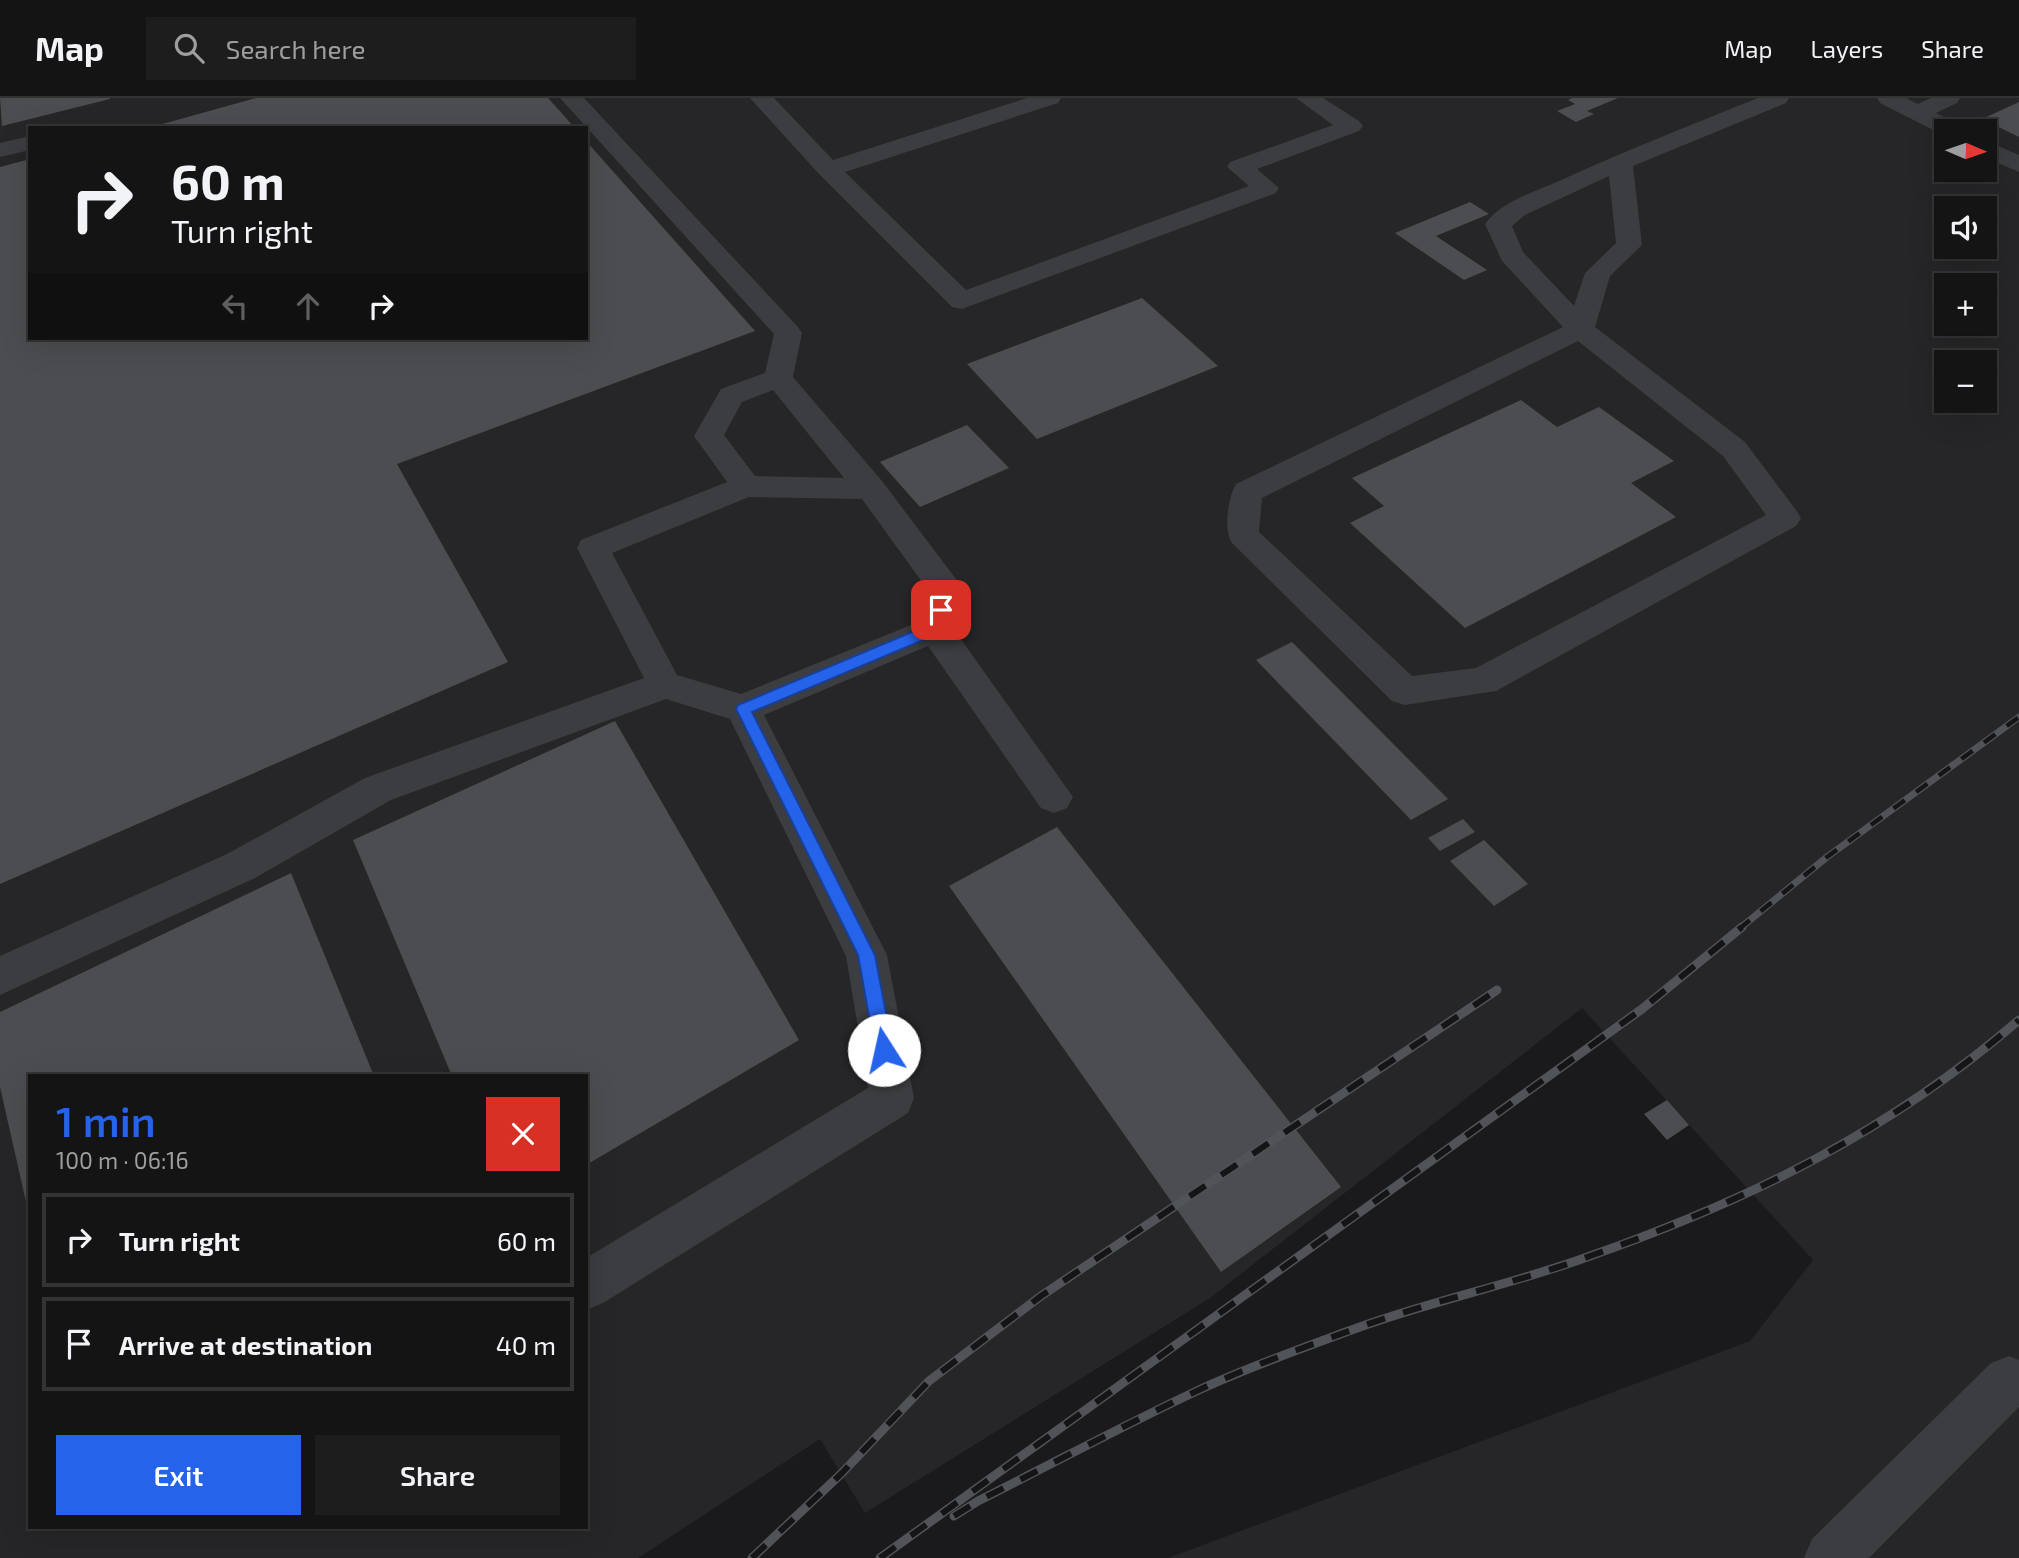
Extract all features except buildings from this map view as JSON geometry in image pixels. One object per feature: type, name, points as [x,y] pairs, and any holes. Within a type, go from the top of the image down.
[{"type":"lane","points":[[571,98],[788,333],[778,378]]},
{"type":"lane","points":[[761,98],[828,169],[962,301],[1267,188],[1239,167],[1351,126],[1307,98]]},
{"type":"lane","points":[[828,169],[1050,98]]},
{"type":"lane","points":[[1620,162],[1629,245],[1598,273],[1580,329],[1247,492],[1242,535],[1405,691],[1482,681],[1785,517],[1734,449],[1580,329],[1511,255],[1498,224],[1516,210],[1620,162],[1778,98]]},
{"type":"lane","points":[[1888,98],[1934,121]]},
{"type":"lane","points":[[1918,113],[1949,98]]},
{"type":"lane","points":[[0,150],[28,143]]},
{"type":"lane","points":[[1997,154],[2019,165]]},
{"type":"lane","points":[[746,486],[709,436],[731,396],[778,378]]},
{"type":"lane","points":[[0,976],[241,866],[378,789],[665,685],[743,709],[935,629],[947,592],[871,489],[778,378]]},
{"type":"lane","points":[[665,685],[593,548],[746,486],[871,489]]},
{"type":"lane","points":[[935,629],[1054,797]]},
{"type":"lane","points":[[588,1285],[892,1098],[866,955],[743,709]]},
{"type":"lane","points":[[1831,1558],[2009,1381]]},
{"type":"shaded area","points":[[0,98],[2019,98],[2019,1558],[1168,1558],[1750,1341],[1813,1260],[1582,1008],[1210,1298],[865,1513],[820,1439],[638,1558],[0,1558]]},
{"type":"railway","points":[[1739,929],[1827,857],[2019,717]]},
{"type":"railway","points":[[880,1558],[1642,1009],[1742,927]]},
{"type":"railway","points":[[752,1558],[842,1473],[929,1381],[1041,1296],[1497,990]]},
{"type":"railway","points":[[954,1516],[1117,1430],[1239,1372],[1386,1318],[1590,1256],[1762,1186],[1869,1129],[1970,1060],[2019,1020]]},
{"type":"route","points":[[884,1050],[866,955],[743,709],[935,629],[941,610]]}]
